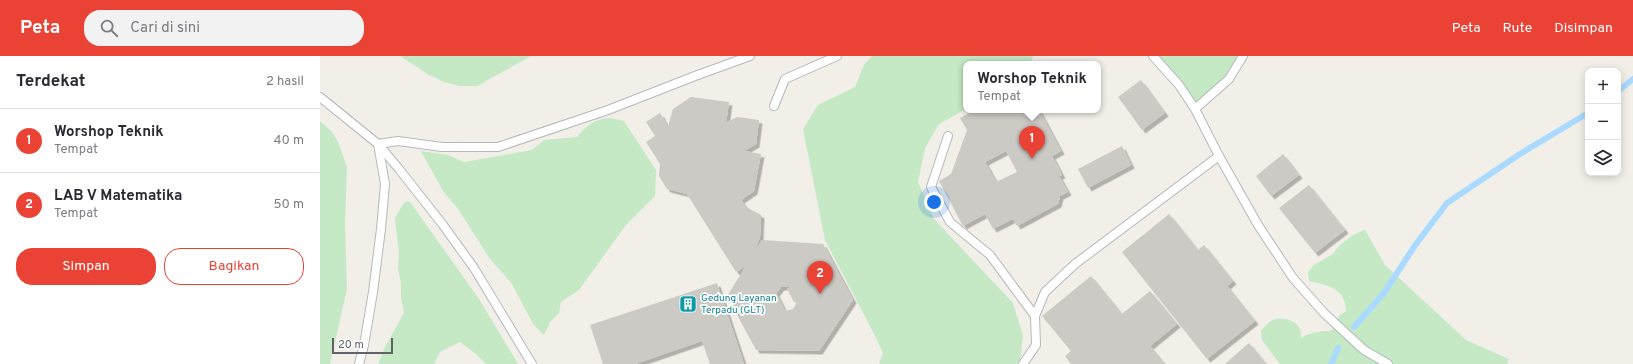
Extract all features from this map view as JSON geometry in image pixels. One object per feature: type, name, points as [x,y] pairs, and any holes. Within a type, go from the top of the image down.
[{"type":"lane","points":[[378,144],[398,141],[442,147],[498,147],[608,110],[694,76],[750,56]]},
{"type":"lane","points":[[774,106],[785,79],[837,56]]},
{"type":"lane","points":[[1152,56],[1179,85],[1195,109],[1258,226],[1293,278],[1324,313],[1364,350],[1388,364]]},
{"type":"lane","points":[[1195,109],[1229,79],[1243,56]]},
{"type":"lane","points":[[320,97],[378,144],[443,225],[474,268],[532,364]]},
{"type":"lane","points":[[948,136],[931,187],[950,222],[990,255],[1035,316]]},
{"type":"lane","points":[[359,364],[364,345],[373,292],[385,184],[378,144]]},
{"type":"lane","points":[[1023,364],[1036,345],[1035,316],[1045,292],[1075,264],[1219,156]]},
{"type":"green space","points":[[400,56],[531,56],[477,86],[460,86],[444,82],[429,75]]},
{"type":"green space","points":[[872,56],[1034,56],[1031,61],[963,61],[963,111],[939,124],[925,148],[918,182],[934,219],[1013,303],[1023,336],[1020,362],[1016,364],[879,364],[883,353],[825,240],[803,129],[818,105],[855,87],[864,65]]},
{"type":"green space","points":[[1153,56],[1243,56],[1229,79],[1195,109]]},
{"type":"green space","points":[[610,118],[624,121],[656,170],[655,196],[626,225],[579,290],[561,302],[559,313],[550,322],[544,335],[533,324],[512,284],[490,259],[458,209],[443,191],[421,151],[448,155],[464,162],[532,150],[544,140],[577,137],[592,123]]},
{"type":"green space","points":[[320,121],[332,132],[338,142],[347,167],[345,225],[347,289],[330,364],[320,364]]},
{"type":"green space","points":[[407,201],[410,202],[479,299],[518,364],[486,364],[460,342],[440,352],[434,364],[378,364],[385,347],[404,313],[398,269],[399,253],[395,218],[403,204]]},
{"type":"green space","points":[[1365,230],[1385,265],[1466,340],[1509,359],[1507,364],[1280,364],[1262,340],[1261,331],[1275,319],[1287,319],[1298,326],[1301,338],[1315,332],[1331,331],[1340,315],[1346,311],[1343,297],[1339,292],[1329,286],[1309,281],[1308,272],[1314,265],[1333,254],[1346,240]]},
{"type":"building","points":[[1141,80],[1165,113],[1142,130],[1118,97]]},
{"type":"building","points":[[691,97],[729,102],[726,123],[737,117],[759,120],[756,144],[744,151],[761,154],[754,191],[741,200],[746,207],[761,215],[760,237],[755,251],[762,240],[823,244],[853,300],[819,351],[756,350],[727,296],[746,266],[736,272],[687,194],[667,189],[659,176],[660,164],[646,142],[655,136],[646,122],[660,113],[668,127],[673,109]],"holes":[[[781,287],[791,287],[787,289],[794,302],[798,301],[793,309],[785,311],[776,293]]]},
{"type":"building","points":[[969,113],[1041,113],[1061,151],[1052,156],[1062,175],[1059,176],[1068,192],[1060,196],[1058,204],[1017,226],[1013,219],[993,229],[985,214],[963,226],[939,181],[951,174],[967,130],[960,118]],"holes":[[[1006,151],[1017,172],[996,182],[985,162]]]},
{"type":"building","points":[[1122,146],[1131,165],[1088,188],[1078,169]]},
{"type":"building","points":[[1283,154],[1299,175],[1271,196],[1256,176]]},
{"type":"building","points":[[1309,185],[1345,230],[1315,253],[1279,208]]},
{"type":"building","points":[[1169,214],[1198,250],[1204,245],[1233,281],[1227,286],[1255,321],[1207,359],[1122,252]]},
{"type":"building","points":[[1091,276],[1122,314],[1150,291],[1177,324],[1150,346],[1165,364],[1071,364],[1065,356],[1071,351],[1042,316]]},
{"type":"building","name":"Gedung Layanan Terpadu (GLT)","points":[[717,283],[744,364],[710,364],[702,341],[635,364],[603,364],[590,325]]},
{"type":"building","points":[[1249,343],[1266,364],[1225,364]]},
{"type":"waterway","points":[[1621,89],[1633,79]]},
{"type":"waterway","points":[[1354,327],[1384,293],[1416,244],[1447,203],[1520,154],[1585,115]]},
{"type":"waterway","points":[[1331,364],[1338,348]]},
{"type":"place","name":"Worshop Teknik","points":[[1032,159]]},
{"type":"place","name":"LAB V Matematika","points":[[820,294]]},
{"type":"place","name":"Gedung Layanan Terpadu (GLT)","points":[[688,304]]}]
